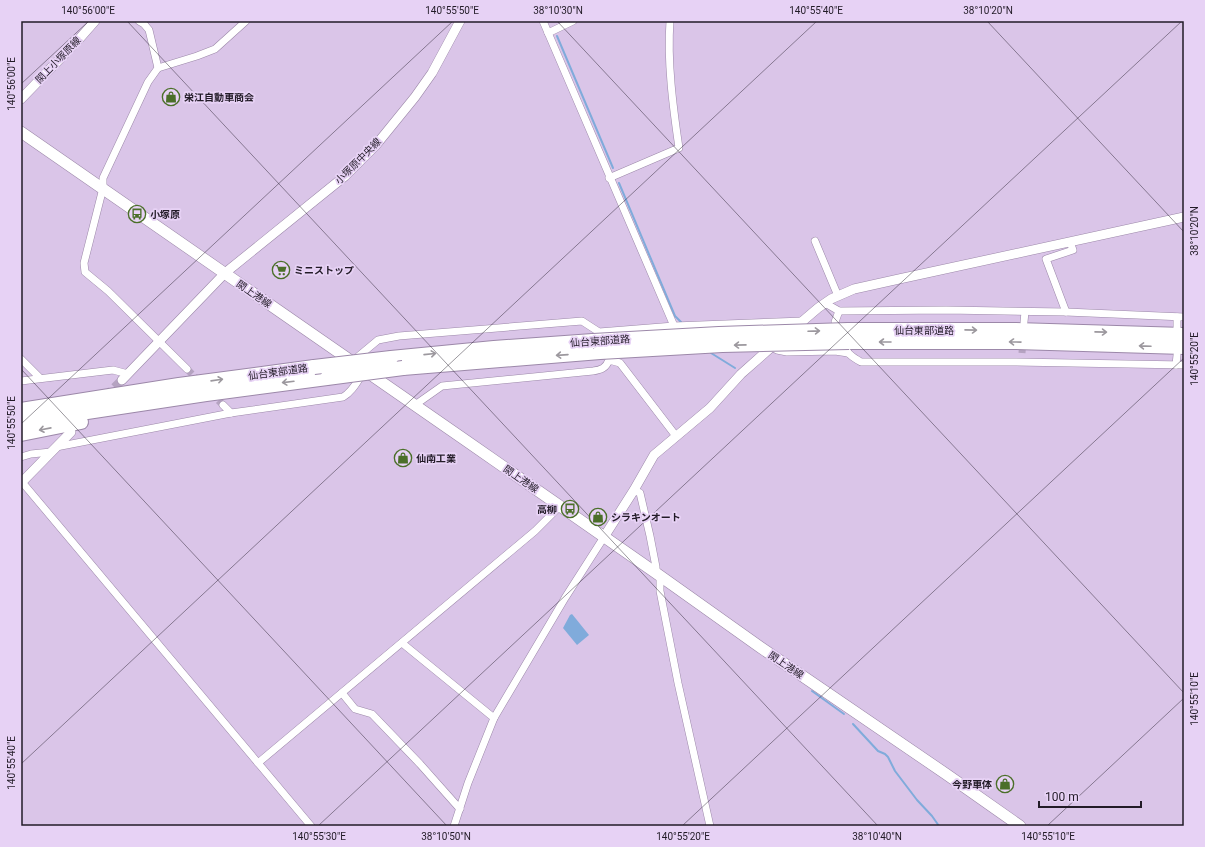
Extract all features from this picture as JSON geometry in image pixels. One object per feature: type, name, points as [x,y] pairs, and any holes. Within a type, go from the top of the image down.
[{"type":"highway","name":"仙台東部道路","points":[[848,342],[941,329],[1181,332]]},
{"type":"highway","name":"仙台東部道路","points":[[21,410],[314,367],[494,348],[848,342],[1015,342],[1180,351]]},
{"type":"highway","name":"仙台東部道路","points":[[21,422],[206,394],[326,378],[600,346]]},
{"type":"highway","points":[[21,404],[179,386]]},
{"type":"highway","points":[[21,434],[206,394]]},
{"type":"main road","name":"閖上港線","points":[[21,132],[1019,826]]},
{"type":"street","name":"閖上小塚原線","points":[[21,99],[95,21]]},
{"type":"street","points":[[139,21],[149,30]]},
{"type":"street","points":[[147,21],[158,68]]},
{"type":"street","points":[[187,369],[108,291],[85,272],[84,263],[102,188],[103,178],[148,82],[158,68],[215,49],[246,21]]},
{"type":"street","name":"小塚原中央線","points":[[125,377],[159,340],[225,274],[345,176],[376,145],[416,97],[460,21]]},
{"type":"street","points":[[543,21],[609,178],[674,326]]},
{"type":"street","points":[[548,33],[573,21]]},
{"type":"street","points":[[609,178],[679,148],[671,92],[670,21]]},
{"type":"street","points":[[454,826],[468,783],[494,718],[564,598],[634,490],[654,455],[710,408],[741,374],[772,346],[804,321],[825,302],[862,287],[1184,217]]},
{"type":"street","points":[[814,241],[838,296]]},
{"type":"street","points":[[1066,312],[1046,259],[1073,250],[1070,242]]},
{"type":"street","points":[[825,302],[839,311],[946,310],[1066,312],[1181,317],[1181,332]]},
{"type":"street","points":[[839,311],[835,322],[843,347],[848,342]]},
{"type":"street","points":[[1024,312],[1024,322]]},
{"type":"street","points":[[352,362],[378,340],[398,336],[582,321],[600,346],[620,363],[676,436]]},
{"type":"street","points":[[600,346],[674,326],[804,321]]},
{"type":"street","points":[[772,346],[777,350],[787,352],[835,350],[848,342]]},
{"type":"street","points":[[848,342],[861,362],[1022,362],[1180,365],[1180,351]]},
{"type":"street","points":[[415,405],[442,386],[602,370],[607,365],[600,346]]},
{"type":"street","points":[[1022,353],[1022,362]]},
{"type":"street","points":[[21,359],[40,378]]},
{"type":"street","points":[[21,381],[114,370],[125,377]]},
{"type":"street","points":[[21,457],[53,449],[231,413],[342,397],[352,390],[364,371]]},
{"type":"street","points":[[223,405],[231,413]]},
{"type":"street","points":[[71,432],[53,449],[22,483],[311,826]]},
{"type":"street","points":[[634,490],[640,493],[659,575],[660,591],[678,683],[710,826]]},
{"type":"street","points":[[258,763],[535,531],[560,506]]},
{"type":"street","points":[[402,643],[494,718]]},
{"type":"street","points":[[342,693],[355,709],[372,714],[420,764],[460,810]]},
{"type":"water","points":[[572,614],[589,635],[577,645],[563,628]]},
{"type":"waterway","points":[[557,36],[613,168]]},
{"type":"waterway","points":[[619,183],[675,316],[681,322]]},
{"type":"waterway","points":[[711,353],[735,368]]},
{"type":"waterway","points":[[812,691],[844,714]]},
{"type":"waterway","points":[[853,724],[878,751],[888,757],[895,771],[939,826]]},
{"type":"tunnel","points":[[1022,353],[1023,340]]},
{"type":"tunnel","points":[[187,369],[201,383]]},
{"type":"tunnel","points":[[105,397],[122,380]]},
{"type":"tunnel","points":[[211,393],[223,405]]},
{"type":"place","name":"栄江自動車商会","points":[[171,97]]},
{"type":"place","name":"小塚原","points":[[137,214]]},
{"type":"place","name":"ミニストップ","points":[[281,270]]},
{"type":"place","name":"仙南工業","points":[[403,458]]},
{"type":"place","name":"高柳","points":[[570,509]]},
{"type":"place","name":"シラキンオート","points":[[598,517]]},
{"type":"place","name":"今野車体","points":[[1005,784]]}]
